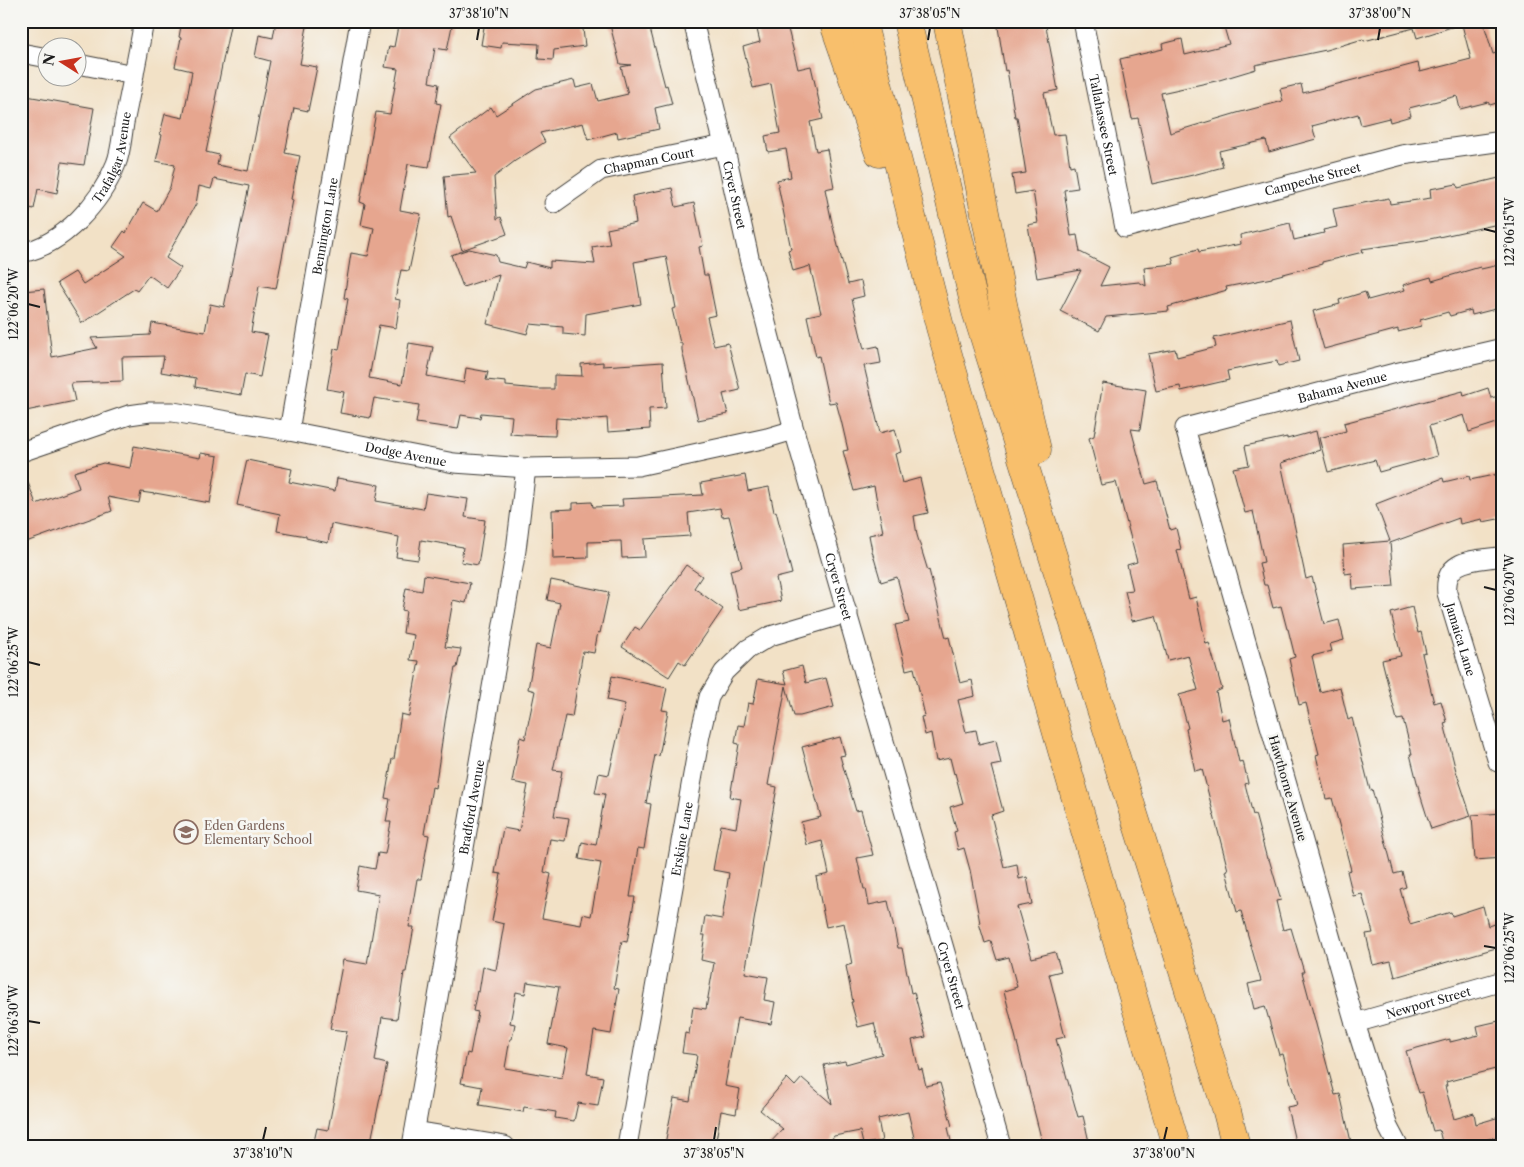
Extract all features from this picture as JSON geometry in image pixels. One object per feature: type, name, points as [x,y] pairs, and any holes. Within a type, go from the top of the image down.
[{"type":"highway","points":[[833,21],[940,327]]},
{"type":"highway","points":[[862,21],[940,327],[1176,1146]]},
{"type":"highway","points":[[907,21],[976,311],[1226,1108],[1236,1146]]},
{"type":"highway","points":[[947,21],[1004,310],[1088,665]]},
{"type":"street","name":"Trafalgar Avenue","points":[[21,253],[47,244],[74,224],[93,204],[104,187],[116,163],[144,21]]},
{"type":"street","name":"Bennington Lane","points":[[290,431],[360,21]]},
{"type":"street","name":"Cryer Street","points":[[693,21],[724,145],[750,262],[794,430],[1001,1146]]},
{"type":"street","name":"Tallahassee Street","points":[[1089,22],[1126,228]]},
{"type":"street","points":[[21,54],[38,57]]},
{"type":"street","points":[[88,66],[134,75]]},
{"type":"street","name":"Campeche Street","points":[[1126,228],[1402,155],[1503,140]]},
{"type":"street","name":"Chapman Court","points":[[554,203],[601,170],[724,145]]},
{"type":"street","name":"Bahama Avenue","points":[[1185,428],[1395,373],[1503,348]]},
{"type":"street","name":"Dodge Avenue","points":[[21,452],[130,415],[150,412],[173,412],[290,431],[454,462],[526,468],[638,466],[767,438],[794,430]]},
{"type":"street","name":"Hawthorne Avenue","points":[[1185,428],[1355,1024],[1388,1127],[1398,1146]]},
{"type":"street","name":"Bradford Avenue","points":[[414,1138],[516,550],[526,468]]},
{"type":"street","name":"Jamaica Lane","points":[[1500,762],[1447,593],[1446,582],[1448,574],[1463,562],[1503,556]]},
{"type":"street","name":"Erskine Lane","points":[[627,1146],[700,735],[709,696],[724,672],[748,649],[770,636],[848,614]]},
{"type":"street","name":"Newport Street","points":[[1355,1024],[1503,981]]},
{"type":"street","points":[[414,1138],[505,1146]]},
{"type":"building","points":[[182,21],[231,21],[206,152],[219,155],[217,165],[248,171],[270,61],[255,57],[259,35],[273,38],[276,21],[308,21],[300,64],[317,67],[308,111],[294,108],[285,153],[300,156],[276,289],[259,286],[251,332],[268,335],[260,377],[245,374],[241,395],[195,387],[196,378],[161,372],[164,356],[122,357],[123,381],[71,383],[75,401],[21,412],[21,312],[25,312],[23,291],[44,289],[52,357],[97,348],[91,338],[150,335],[152,323],[205,332],[210,304],[224,307],[249,186],[214,179],[211,189],[199,186],[196,204],[166,258],[181,268],[167,288],[149,275],[137,291],[134,289],[82,323],[57,283],[75,272],[83,284],[126,256],[113,247],[124,231],[126,233],[143,203],[157,211],[170,187],[175,165],[156,161],[165,114],[183,118],[189,88],[192,71],[175,67],[181,38],[179,37]]},
{"type":"building","points":[[399,21],[453,21],[447,50],[435,48],[429,82],[439,84],[436,103],[441,104],[429,167],[408,164],[400,210],[421,214],[409,271],[401,270],[395,299],[400,300],[396,328],[379,325],[369,378],[402,384],[409,343],[433,347],[427,376],[464,383],[466,368],[488,372],[486,380],[506,382],[506,386],[537,389],[554,389],[554,375],[582,376],[581,364],[603,362],[603,366],[663,362],[666,408],[649,409],[650,429],[608,432],[607,418],[586,420],[556,418],[555,436],[510,434],[512,416],[481,413],[480,418],[461,415],[458,429],[416,423],[419,405],[374,398],[370,418],[340,413],[344,392],[327,389],[334,349],[339,350],[348,299],[344,298],[351,253],[368,256],[374,228],[361,225],[365,204],[360,202],[376,112],[390,114],[398,69],[385,67],[389,46],[394,47]]},
{"type":"building","points":[[485,21],[582,21],[585,46],[554,50],[553,60],[538,59],[539,44],[502,42],[501,48],[481,45]]},
{"type":"building","points":[[609,21],[648,21],[665,86],[667,85],[672,104],[655,108],[659,129],[618,138],[617,132],[588,140],[583,123],[540,133],[545,142],[494,177],[497,219],[501,217],[507,234],[462,250],[451,216],[448,217],[444,176],[476,173],[450,138],[491,107],[496,115],[536,89],[574,80],[576,88],[593,84],[598,101],[628,94],[621,67],[631,65],[620,64]]},
{"type":"building","points":[[755,21],[786,21],[798,69],[811,66],[823,119],[810,122],[816,151],[827,149],[834,187],[825,189],[832,223],[848,284],[861,281],[864,296],[852,299],[864,349],[878,346],[881,363],[864,366],[880,433],[895,429],[901,452],[895,454],[902,483],[920,478],[928,513],[914,516],[917,535],[929,570],[946,638],[949,637],[960,683],[972,680],[975,696],[958,700],[966,732],[976,730],[979,744],[996,740],[1001,764],[991,766],[1003,811],[991,815],[1004,867],[1017,864],[1019,879],[1027,877],[1032,904],[1017,907],[1032,958],[1055,952],[1061,971],[1049,974],[1065,1037],[1056,1039],[1078,1117],[1083,1116],[1090,1146],[1043,1146],[1004,991],[1017,987],[1009,957],[997,960],[991,941],[985,943],[979,923],[970,870],[964,848],[958,850],[954,832],[957,831],[950,807],[963,803],[955,773],[950,758],[936,761],[931,733],[925,735],[921,717],[925,716],[914,668],[906,670],[895,625],[909,622],[897,577],[881,582],[872,551],[869,535],[883,532],[874,486],[854,491],[843,451],[848,450],[841,420],[836,402],[829,403],[819,356],[816,357],[807,316],[821,313],[810,266],[793,271],[788,250],[791,249],[777,180],[791,177],[786,149],[768,152],[765,136],[780,133],[771,84],[753,88],[743,47],[760,42]]},
{"type":"building","points":[[997,21],[1045,21],[1058,90],[1044,93],[1053,135],[1065,134],[1070,166],[1074,165],[1078,188],[1064,190],[1071,236],[1077,235],[1080,252],[1109,267],[1100,286],[1139,282],[1146,286],[1144,267],[1174,264],[1172,257],[1198,249],[1199,252],[1241,244],[1240,235],[1290,223],[1294,240],[1324,233],[1323,230],[1337,227],[1333,209],[1389,198],[1390,204],[1431,198],[1430,189],[1457,184],[1458,188],[1503,177],[1503,223],[1425,240],[1362,249],[1363,252],[1322,262],[1322,264],[1272,278],[1226,287],[1227,290],[1168,307],[1169,311],[1106,317],[1099,331],[1060,311],[1081,270],[1037,278],[1028,225],[1038,223],[1033,191],[1015,194],[1012,175],[1026,173],[1017,117],[1015,117],[1007,70],[1005,71]]},
{"type":"building","points":[[1246,21],[1278,21],[1279,27],[1301,22],[1301,26],[1315,21],[1458,21],[1458,25],[1417,38],[1414,28],[1364,41],[1363,39],[1326,50],[1255,65],[1256,69],[1216,81],[1161,93],[1170,133],[1283,101],[1280,89],[1301,84],[1303,93],[1418,63],[1420,72],[1471,59],[1461,21],[1483,21],[1493,54],[1503,51],[1503,101],[1490,105],[1488,102],[1460,109],[1457,96],[1409,108],[1411,116],[1390,122],[1389,118],[1361,125],[1358,114],[1312,126],[1316,139],[1269,152],[1266,140],[1219,151],[1223,167],[1152,184],[1138,118],[1132,119],[1120,59],[1163,49],[1162,44],[1182,39],[1185,55],[1229,44],[1224,27]]},
{"type":"building","points":[[21,95],[94,108],[84,165],[62,162],[57,193],[38,189],[34,209],[21,206]]},
{"type":"building","points":[[672,188],[676,207],[694,203],[703,246],[699,247],[704,275],[708,275],[716,315],[707,317],[714,346],[728,343],[740,390],[723,394],[728,414],[698,420],[682,343],[680,343],[672,309],[676,308],[666,256],[634,262],[641,304],[586,314],[585,336],[563,334],[563,327],[530,324],[527,334],[487,324],[499,275],[463,287],[451,255],[469,249],[496,255],[498,262],[524,268],[526,262],[550,268],[550,261],[595,264],[592,247],[610,244],[607,229],[636,223],[632,196]]},
{"type":"building","points":[[1503,264],[1503,307],[1472,315],[1471,310],[1450,316],[1448,312],[1420,320],[1421,326],[1398,332],[1398,329],[1324,349],[1313,311],[1340,304],[1339,300],[1365,292],[1368,300],[1405,290],[1403,285],[1431,277],[1432,281],[1480,267],[1481,269]]},
{"type":"building","points":[[1290,320],[1299,361],[1278,366],[1277,361],[1227,371],[1229,380],[1181,391],[1180,386],[1156,391],[1148,354],[1175,349],[1177,357],[1216,347],[1214,338]]},
{"type":"building","points":[[1103,383],[1146,390],[1140,430],[1131,429],[1146,484],[1157,481],[1170,530],[1176,528],[1181,549],[1177,550],[1189,599],[1196,597],[1206,644],[1209,643],[1222,689],[1216,692],[1222,720],[1229,718],[1239,762],[1243,761],[1248,783],[1245,784],[1253,815],[1255,814],[1267,859],[1269,859],[1281,900],[1276,901],[1283,930],[1291,928],[1335,1095],[1340,1094],[1352,1146],[1332,1146],[1331,1142],[1317,1146],[1296,1146],[1287,1107],[1297,1105],[1283,1054],[1279,1055],[1265,1006],[1254,1009],[1248,984],[1261,981],[1241,911],[1237,912],[1202,769],[1195,771],[1186,729],[1188,728],[1179,695],[1198,690],[1188,655],[1168,660],[1156,616],[1132,621],[1125,591],[1133,590],[1127,565],[1137,562],[1116,482],[1101,485],[1089,438],[1094,436]]},
{"type":"building","points":[[1488,388],[1491,398],[1503,395],[1503,421],[1469,432],[1464,415],[1429,426],[1437,456],[1379,472],[1375,460],[1328,472],[1319,438],[1346,431],[1344,423],[1463,391],[1464,396]]},
{"type":"building","points":[[1316,431],[1320,450],[1281,463],[1306,579],[1312,577],[1324,624],[1339,620],[1344,640],[1330,644],[1332,651],[1312,656],[1320,692],[1340,687],[1348,720],[1352,718],[1394,874],[1402,872],[1406,887],[1400,889],[1410,924],[1451,912],[1452,916],[1483,906],[1488,926],[1503,921],[1503,946],[1395,977],[1391,961],[1373,965],[1366,934],[1373,933],[1362,894],[1353,896],[1347,871],[1351,870],[1332,798],[1326,799],[1316,755],[1319,754],[1306,703],[1299,705],[1289,659],[1295,657],[1288,629],[1281,606],[1273,608],[1267,585],[1264,585],[1259,563],[1264,562],[1253,511],[1245,513],[1233,468],[1249,465],[1245,446],[1287,437],[1287,439]]},
{"type":"building","points":[[134,446],[200,458],[201,453],[218,456],[210,503],[141,492],[139,503],[108,497],[112,511],[26,542],[21,529],[21,470],[23,469],[36,504],[79,488],[74,472],[103,463],[130,468]]},
{"type":"building","points":[[247,460],[292,469],[289,482],[335,491],[337,478],[379,485],[376,501],[423,509],[426,493],[468,499],[465,517],[485,520],[478,565],[461,562],[463,547],[421,540],[418,560],[396,557],[399,537],[331,524],[328,543],[306,538],[306,536],[277,531],[280,514],[237,505]]},
{"type":"building","points":[[1503,473],[1503,518],[1483,522],[1482,519],[1460,524],[1459,518],[1390,543],[1394,586],[1353,589],[1352,573],[1345,574],[1343,545],[1390,541],[1376,504],[1443,478],[1444,482],[1469,476],[1470,480]]},
{"type":"building","points":[[745,475],[748,491],[769,487],[774,512],[776,511],[792,574],[776,578],[781,601],[739,610],[730,570],[742,567],[729,516],[722,517],[720,508],[688,513],[690,536],[644,539],[645,557],[622,558],[621,541],[588,542],[588,558],[553,559],[552,510],[573,509],[573,503],[592,502],[593,507],[623,506],[622,499],[703,495],[701,483]]},
{"type":"building","points":[[686,565],[702,576],[694,588],[723,609],[685,665],[679,661],[669,677],[622,647],[635,627],[640,630]]},
{"type":"building","points":[[424,575],[470,583],[466,603],[453,600],[445,647],[461,649],[457,668],[455,668],[446,715],[435,788],[432,787],[424,834],[429,835],[421,879],[417,879],[409,927],[414,927],[406,972],[404,972],[397,1019],[382,1017],[375,1061],[387,1064],[370,1146],[313,1146],[317,1128],[328,1130],[347,1031],[330,1029],[343,960],[367,964],[379,894],[356,890],[360,866],[375,869],[378,853],[385,854],[391,822],[386,822],[390,799],[385,798],[392,759],[394,759],[401,714],[409,716],[419,661],[410,660],[414,635],[403,633],[406,611],[402,610],[406,588],[422,591]]},
{"type":"building","points":[[551,580],[609,592],[594,653],[583,651],[572,717],[565,716],[553,770],[562,771],[554,816],[569,818],[565,841],[550,839],[544,872],[551,874],[542,918],[581,925],[583,914],[591,916],[601,863],[579,859],[582,842],[596,845],[605,794],[595,793],[599,773],[609,775],[625,704],[607,700],[612,676],[667,688],[662,710],[668,711],[659,756],[655,755],[646,803],[651,804],[644,849],[638,848],[630,897],[635,897],[627,942],[622,941],[614,988],[619,989],[611,1034],[594,1031],[587,1074],[603,1077],[598,1106],[578,1103],[574,1121],[555,1118],[556,1112],[524,1107],[523,1112],[479,1105],[482,1087],[461,1083],[467,1053],[470,1054],[478,1012],[473,1011],[477,991],[479,992],[483,967],[496,970],[504,924],[492,921],[501,874],[495,873],[503,828],[519,831],[528,785],[512,782],[520,737],[525,739],[535,691],[528,689],[536,645],[551,648],[560,603],[547,600]],"holes":[[[527,982],[559,987],[548,1044],[568,1048],[562,1078],[505,1068],[510,1039],[512,1039],[515,1024],[510,1023],[516,992],[525,994]]]},
{"type":"building","points":[[1412,607],[1418,633],[1421,632],[1426,653],[1422,654],[1434,703],[1441,701],[1447,722],[1444,723],[1456,771],[1471,816],[1431,829],[1420,794],[1403,719],[1397,720],[1382,660],[1401,656],[1391,613]]},
{"type":"building","points":[[802,666],[806,683],[826,678],[834,707],[794,716],[786,686],[768,785],[777,787],[745,973],[768,977],[764,1000],[775,1002],[771,1024],[737,1018],[725,1086],[740,1089],[736,1114],[721,1111],[715,1146],[676,1146],[665,1144],[674,1098],[690,1101],[697,1055],[682,1053],[685,1033],[689,1034],[693,1007],[706,1009],[714,963],[701,960],[705,935],[702,935],[705,916],[722,919],[729,873],[713,870],[721,825],[736,828],[741,799],[730,797],[739,744],[735,743],[738,725],[744,726],[748,703],[753,704],[758,679],[787,684],[783,671]]},
{"type":"building","points":[[840,737],[845,755],[840,756],[856,811],[861,810],[873,855],[857,858],[864,889],[866,889],[869,905],[888,901],[898,948],[902,948],[911,993],[914,992],[926,1037],[912,1040],[919,1070],[922,1069],[926,1086],[940,1083],[952,1126],[948,1127],[952,1146],[916,1146],[908,1112],[878,1119],[882,1141],[863,1144],[860,1131],[834,1136],[826,1146],[767,1146],[783,1129],[760,1110],[787,1078],[795,1086],[802,1078],[832,1104],[824,1065],[845,1061],[846,1064],[882,1054],[874,1023],[858,1027],[851,1002],[853,1002],[846,966],[852,964],[844,923],[826,927],[816,877],[829,874],[822,841],[807,845],[801,822],[821,817],[802,747]]},
{"type":"building","points":[[1503,813],[1503,858],[1475,860],[1472,815]]},
{"type":"building","points":[[1503,1020],[1503,1067],[1446,1082],[1447,1086],[1445,1086],[1454,1119],[1474,1113],[1476,1124],[1503,1116],[1503,1135],[1462,1146],[1443,1146],[1439,1130],[1433,1131],[1422,1092],[1419,1093],[1406,1051],[1450,1039],[1450,1042],[1479,1035],[1477,1026]]},
{"type":"place","name":"Eden Gardens Elementary School","points":[[186,832]]}]
